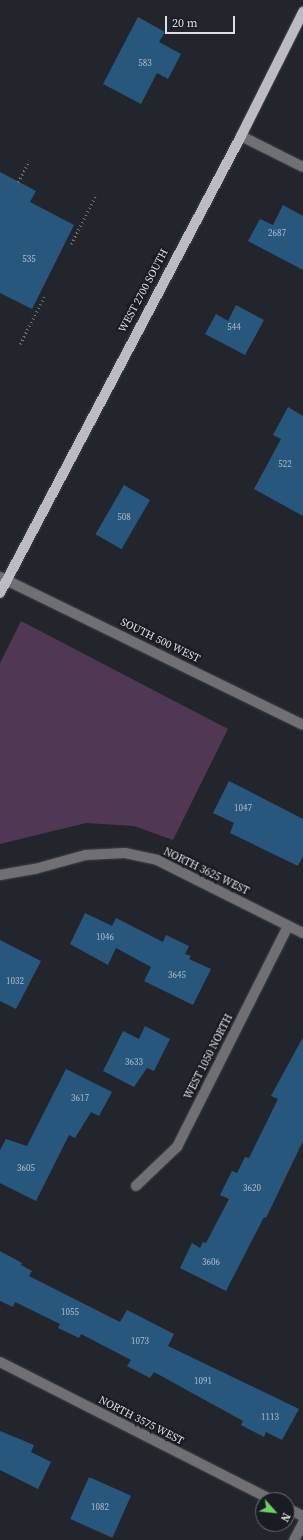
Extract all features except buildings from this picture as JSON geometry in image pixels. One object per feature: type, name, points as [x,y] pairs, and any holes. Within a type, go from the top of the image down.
[{"type":"main road","name":"WEST 2700 SOUTH","points":[[0,593],[3,579],[241,136],[303,12]]},
{"type":"street","points":[[241,136],[303,167]]},
{"type":"street","name":"SOUTH 500 WEST","points":[[3,579],[38,594],[303,725]]},
{"type":"street","name":"NORTH 3625 WEST","points":[[0,875],[35,869],[86,855],[125,853],[157,860],[303,933]]},
{"type":"street","name":"WEST 1050 NORTH","points":[[136,1186],[177,1147],[288,926]]},
{"type":"street","name":"NORTH 3575 WEST","points":[[0,1362],[256,1492]]},
{"type":"street","points":[[294,1540],[303,1523]]},
{"type":"path","points":[[18,182],[28,161]]},
{"type":"path","points":[[71,244],[96,196]]},
{"type":"path","points":[[20,344],[45,295]]},
{"type":"shaded area","points":[[21,621],[228,729],[173,840],[134,826],[86,823],[0,844],[0,663]]}]
